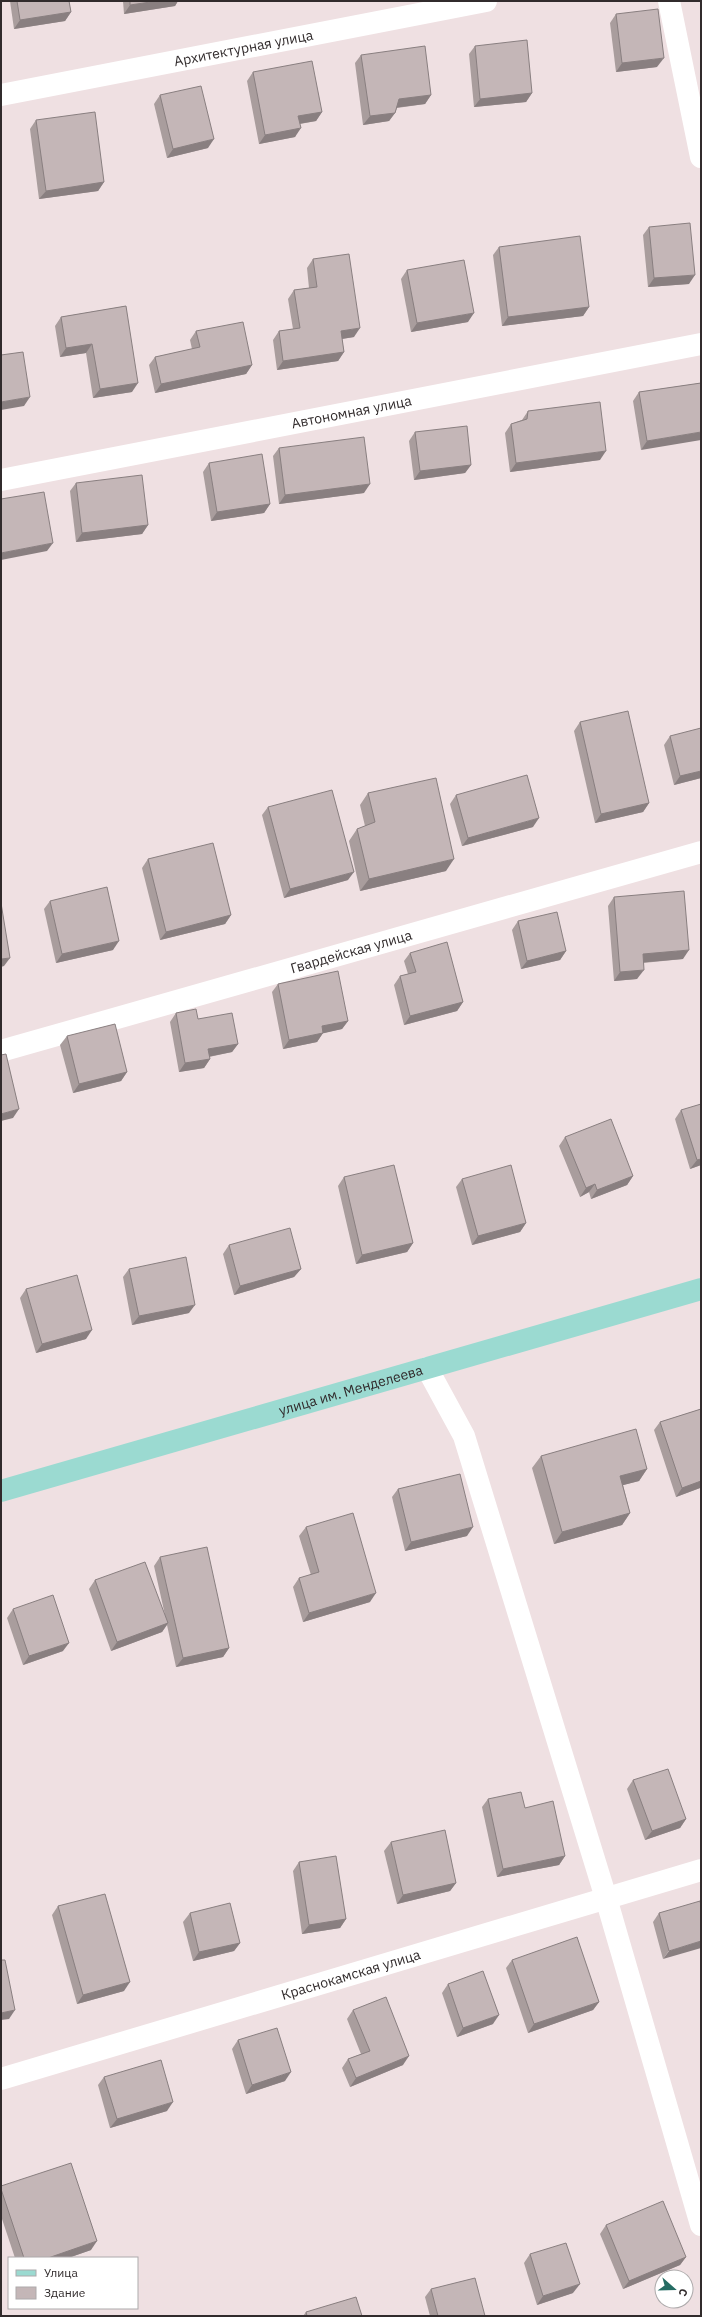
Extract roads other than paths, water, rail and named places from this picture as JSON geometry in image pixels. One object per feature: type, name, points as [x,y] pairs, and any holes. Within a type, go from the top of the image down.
[{"type":"main road","name":"улица им. Менделеева","points":[[1,1491],[701,1289]]},
{"type":"street","name":"Архитектурная улица","points":[[1,96],[486,1]]},
{"type":"street","points":[[669,1],[701,157]]},
{"type":"street","name":"Автономная улица","points":[[1,480],[701,344]]},
{"type":"street","name":"Гвардейская улица","points":[[1,1051],[701,852]]},
{"type":"street","points":[[427,1368],[464,1436],[606,1898],[701,2225]]},
{"type":"street","name":"Краснокамская улица","points":[[1,2079],[701,1870]]}]
